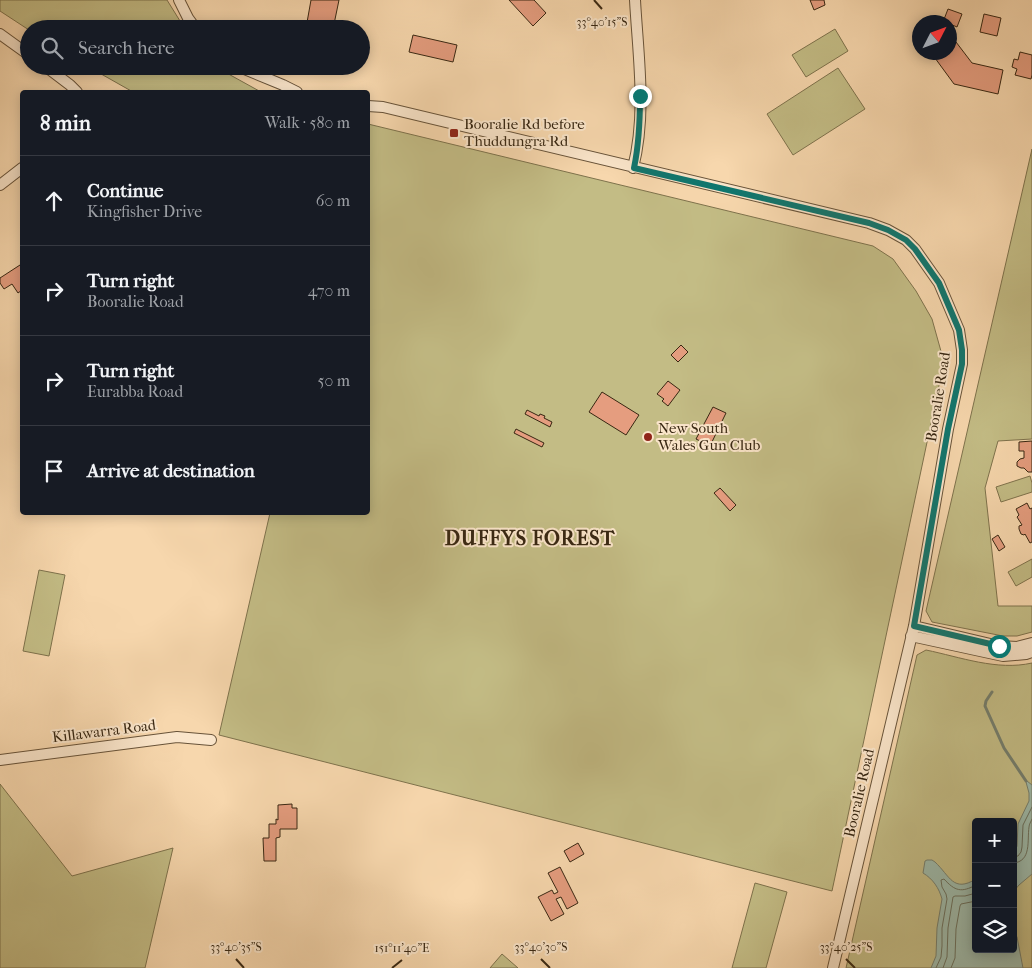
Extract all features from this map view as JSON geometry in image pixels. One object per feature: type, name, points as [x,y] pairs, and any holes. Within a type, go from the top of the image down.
[{"type":"street","points":[[179,0],[189,20]]},
{"type":"street","points":[[634,168],[640,128],[635,0]]},
{"type":"street","points":[[0,34],[20,48]]},
{"type":"street","points":[[57,75],[75,90]]},
{"type":"street","points":[[259,75],[293,90]]},
{"type":"street","name":"Booralie Road","points":[[370,106],[383,107],[869,223],[888,230],[906,240],[915,249],[939,283],[959,330],[962,364],[946,438],[912,631],[833,968]]},
{"type":"street","points":[[0,185],[20,170]]},
{"type":"street","points":[[912,631],[999,646],[1017,647],[1032,643]]},
{"type":"street","points":[[912,631],[1003,656],[1032,652]]},
{"type":"street","name":"Killawarra Road","points":[[0,760],[177,737],[211,740]]},
{"type":"shaded area","points":[[0,0],[167,0],[179,20],[20,20],[20,24],[0,11]]},
{"type":"shaded area","points":[[835,29],[848,51],[806,77],[792,55]]},
{"type":"shaded area","points":[[838,68],[865,109],[793,155],[767,114]]},
{"type":"shaded area","points":[[103,75],[230,75],[257,90],[129,90]]},
{"type":"shaded area","name":"New South Wales Gun Club","points":[[370,124],[873,246],[893,259],[916,291],[932,319],[944,362],[832,891],[219,735],[270,515],[370,515]]},
{"type":"shaded area","points":[[1032,149],[1032,439],[998,441],[985,488],[998,606],[1032,606],[1032,632],[1017,636],[1003,636],[932,622],[926,611]]},
{"type":"shaded area","points":[[1030,476],[1032,492],[1001,502],[996,487]]},
{"type":"shaded area","points":[[1032,559],[1032,577],[1016,586],[1008,572]]},
{"type":"shaded area","points":[[39,570],[65,575],[49,656],[23,651]]},
{"type":"shaded area","points":[[926,650],[992,664],[1019,665],[1032,663],[1032,968],[846,968],[917,655]]},
{"type":"shaded area","points":[[0,784],[72,876],[173,848],[145,968],[0,968]]},
{"type":"shaded area","points":[[755,883],[787,892],[766,968],[732,968]]},
{"type":"shaded area","points":[[502,954],[518,968],[490,968]]},
{"type":"water","points":[[1026,782],[1032,785],[1032,874],[1017,887],[1018,824],[1029,801]]},
{"type":"water","points":[[932,860],[935,862],[952,881],[962,884],[972,881],[972,953],[1017,953],[1017,937],[1023,968],[931,968],[936,956],[937,928],[942,899],[935,884],[923,873],[925,861]]},
{"type":"building","points":[[311,0],[339,0],[335,20],[307,20]]},
{"type":"building","points":[[509,0],[534,0],[546,13],[533,26]]},
{"type":"building","points":[[810,0],[824,0],[825,5],[814,10]]},
{"type":"building","points":[[948,9],[962,14],[957,27],[957,15],[946,15]]},
{"type":"building","points":[[984,14],[1001,18],[997,36],[980,32]]},
{"type":"building","points":[[413,35],[457,45],[453,62],[409,52]]},
{"type":"building","points":[[957,43],[972,63],[1003,70],[998,94],[954,84],[936,60],[957,60]]},
{"type":"building","points":[[1020,52],[1032,55],[1031,79],[1015,75],[1017,69],[1012,67],[1014,59],[1018,60]]},
{"type":"building","points":[[20,265],[20,292],[18,293],[12,284],[4,289],[0,283],[0,278]]},
{"type":"building","points":[[681,345],[688,352],[678,362],[671,355]]},
{"type":"building","points":[[668,381],[680,390],[668,406],[662,401],[664,399],[657,394]]},
{"type":"building","points":[[602,392],[639,415],[626,435],[589,412]]},
{"type":"building","points":[[713,407],[726,413],[710,446],[696,439]]},
{"type":"building","points":[[527,410],[539,416],[540,414],[545,416],[544,418],[552,422],[550,427],[525,414]]},
{"type":"building","points":[[516,429],[544,443],[542,447],[514,433]]},
{"type":"building","points":[[1032,441],[1032,472],[1028,472],[1024,468],[1017,466],[1017,462],[1024,458],[1024,451],[1019,451],[1019,442]]},
{"type":"building","points":[[720,488],[736,505],[730,511],[714,493]]},
{"type":"building","points":[[1027,503],[1030,509],[1032,508],[1032,542],[1030,543],[1025,534],[1021,534],[1019,526],[1022,525],[1017,517],[1019,515],[1016,509]]},
{"type":"building","points":[[998,535],[1005,547],[999,551],[992,539]]},
{"type":"building","points":[[292,804],[292,808],[297,808],[297,829],[280,829],[280,837],[276,838],[276,861],[264,861],[263,838],[269,838],[269,824],[276,824],[276,819],[278,820],[278,805]]},
{"type":"building","points":[[578,843],[584,854],[570,862],[564,851]]},
{"type":"building","points":[[560,867],[578,903],[567,909],[561,897],[556,899],[564,914],[551,921],[538,897],[552,890],[554,894],[558,892],[548,873]]},
{"type":"waterway","points":[[992,692],[985,706],[1004,748],[1026,781]]},
{"type":"place","name":"Booralie Rd before Thuddungra Rd","points":[[454,133]]},
{"type":"place","name":"New South Wales Gun Club","points":[[648,437]]},
{"type":"district","name":"DUFFYS FOREST","points":[[530,538]]},
{"type":"route","points":[[640,96],[640,128],[634,168],[869,223],[888,230],[906,240],[915,249],[939,283],[959,330],[962,364],[948,429],[914,626],[999,646]]}]
